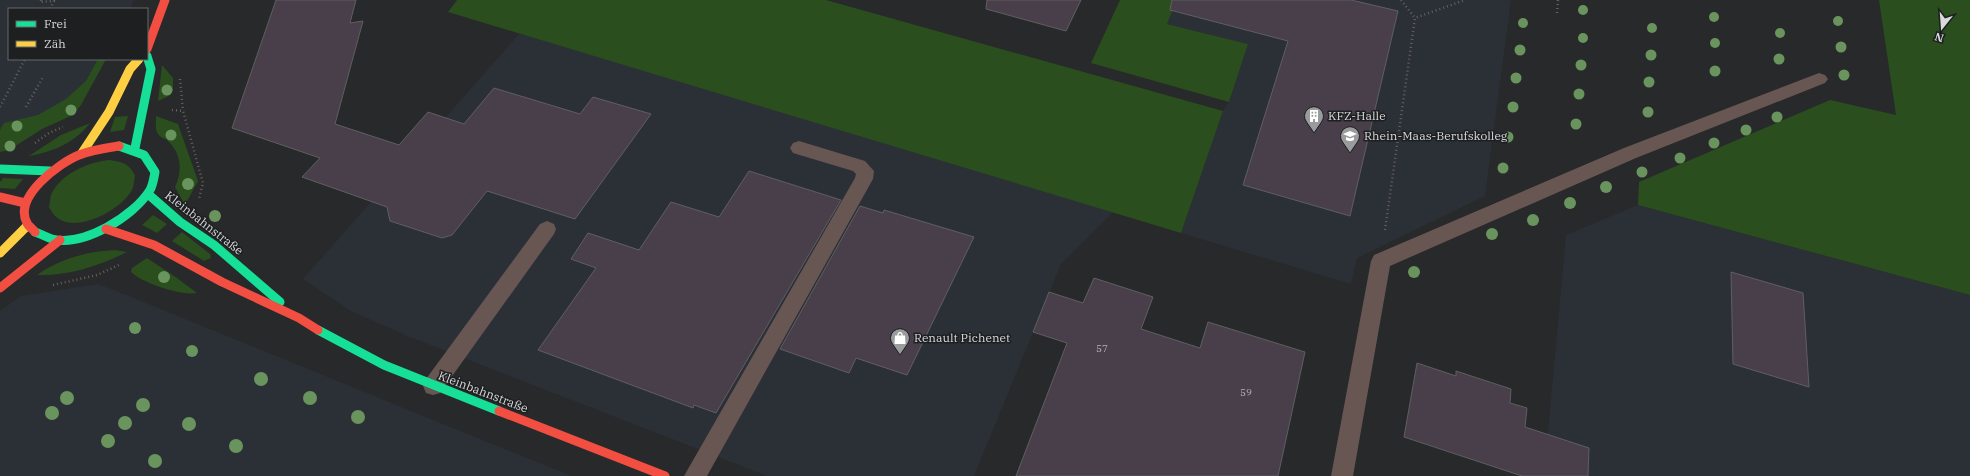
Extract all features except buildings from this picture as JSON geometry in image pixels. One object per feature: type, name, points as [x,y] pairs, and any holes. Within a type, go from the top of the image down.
[{"type":"street","points":[[148,46],[165,0]]},
{"type":"street","points":[[135,148],[151,69],[148,59]]},
{"type":"street","points":[[82,153],[108,112],[130,69],[138,60]]},
{"type":"street","points":[[119,146],[135,148],[147,155],[154,166],[154,180],[148,194],[133,211],[106,229],[83,237],[60,240],[46,238],[34,233],[27,226],[24,215],[25,203],[35,186],[50,171],[65,161],[82,153],[101,147],[119,146]]},
{"type":"street","points":[[0,169],[50,171]]},
{"type":"street","name":"Kleinbahnstraße","points":[[148,194],[180,222],[214,245],[299,318]]},
{"type":"street","points":[[0,197],[25,203]]},
{"type":"street","points":[[0,253],[27,226]]},
{"type":"street","name":"Kleinbahnstraße","points":[[106,229],[154,245],[222,282],[299,318],[333,339],[433,386],[665,476]]},
{"type":"street","points":[[0,288],[60,240]]},
{"type":"lane","points":[[1342,476],[1381,261],[1630,153],[1819,79]]},
{"type":"lane","points":[[695,476],[864,179],[865,171],[859,166],[800,148]]},
{"type":"lane","points":[[433,386],[546,229]]},
{"type":"path","points":[[41,0],[40,2],[54,1],[50,8]]},
{"type":"path","points":[[1381,261],[1415,18],[1401,0]]},
{"type":"path","points":[[1415,18],[1465,0]]},
{"type":"path","points":[[1557,12],[1558,0]]},
{"type":"path","points":[[0,107],[24,60]]},
{"type":"path","points":[[26,107],[43,77]]},
{"type":"shaded area","points":[[0,0],[134,0],[130,8],[8,8],[8,60],[105,60],[93,84],[0,142]]},
{"type":"shaded area","name":"Rhein-Maas-Berufskolleg","points":[[1177,0],[1511,0],[1485,196],[1357,258],[1351,284],[1181,233],[1223,111],[1229,102],[1248,44],[1167,24]]},
{"type":"shaded area","points":[[520,33],[1113,212],[1061,264],[974,476],[767,476],[410,337],[351,311],[303,279]]},
{"type":"shaded area","points":[[1638,205],[1970,295],[1970,476],[1544,476],[1566,235]]},
{"type":"shaded area","points":[[98,284],[571,476],[0,476],[0,311],[21,296]]},
{"type":"green space","points":[[457,0],[826,0],[1223,111],[1181,233],[448,12]]},
{"type":"green space","points":[[1120,0],[1177,0],[1167,24],[1248,44],[1229,102],[1091,63]]},
{"type":"green space","points":[[1879,0],[1970,0],[1970,295],[1638,205],[1639,182],[1830,100],[1896,115]]},
{"type":"green space","points":[[97,60],[105,60],[81,105],[73,115],[42,129],[9,150],[0,152],[0,130],[4,123],[38,115],[66,99],[86,81]]},
{"type":"green space","points":[[162,65],[173,78],[173,90],[167,97],[158,101]]},
{"type":"green space","points":[[128,116],[124,130],[110,132],[115,117]]},
{"type":"green space","points":[[156,116],[178,124],[198,181],[185,205],[175,187],[180,168],[178,156],[172,145],[158,134],[156,129]]},
{"type":"green space","points":[[90,123],[77,136],[62,146],[29,156],[61,135]]},
{"type":"green space","points":[[109,160],[125,164],[135,175],[133,188],[127,198],[119,205],[99,217],[88,221],[77,223],[67,222],[56,217],[49,207],[51,195],[61,181],[68,175],[84,166]]},
{"type":"green space","points":[[3,178],[23,179],[15,189],[0,188],[0,182]]},
{"type":"green space","points":[[153,215],[167,224],[157,233],[142,225]]},
{"type":"green space","points":[[182,232],[210,254],[211,258],[204,261],[172,241]]},
{"type":"green space","points":[[115,250],[127,252],[94,266],[72,272],[37,275],[64,260],[84,254]]},
{"type":"green space","points":[[147,258],[197,293],[181,293],[162,288],[136,276],[131,272],[132,268]]},
{"type":"traffic: fast","points":[[135,148],[151,69],[148,59]]},
{"type":"traffic: fast","points":[[35,232],[53,239],[76,239],[99,232],[121,220],[139,205],[151,188],[155,172],[147,157],[134,150],[119,146]]},
{"type":"traffic: fast","points":[[0,169],[50,171]]},
{"type":"traffic: fast","points":[[148,194],[180,222],[214,245],[280,302]]},
{"type":"traffic: fast","points":[[318,330],[384,365],[499,411]]},
{"type":"traffic: slow","points":[[82,153],[109,112],[130,69],[138,60]]},
{"type":"traffic: slow","points":[[0,253],[27,226]]},
{"type":"traffic: jam","points":[[148,46],[165,0]]},
{"type":"traffic: jam","points":[[35,232],[27,223],[24,212],[27,201],[34,189],[54,169],[74,157],[91,151],[119,146]]},
{"type":"traffic: jam","points":[[0,197],[25,203]]},
{"type":"traffic: jam","points":[[106,229],[154,245],[222,282],[299,318],[318,330]]},
{"type":"traffic: jam","points":[[0,288],[60,240]]},
{"type":"traffic: jam","points":[[499,411],[665,476]]},
{"type":"place","name":"KFZ-Halle","points":[[1314,133]]},
{"type":"place","name":"Rhein-Maas-Berufskolleg","points":[[1350,153]]},
{"type":"place","name":"Renault Pichenet","points":[[900,355]]}]
